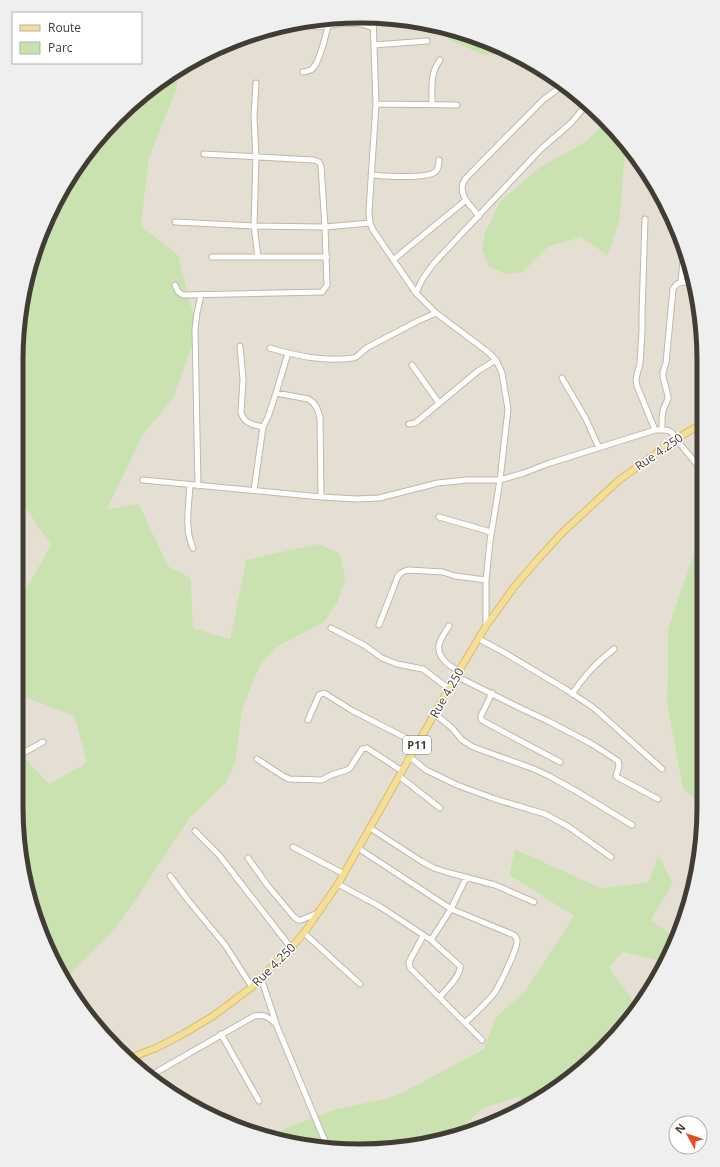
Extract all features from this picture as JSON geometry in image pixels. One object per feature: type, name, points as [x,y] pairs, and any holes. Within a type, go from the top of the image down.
[{"type":"main road","name":"Rue 4.250","points":[[134,1056],[185,1034],[213,1016],[252,987],[291,948],[304,933],[338,884],[410,756],[486,626],[514,587],[563,532],[618,481],[676,439],[697,427]]},
{"type":"street","points":[[314,26],[362,24],[373,28]]},
{"type":"street","points":[[373,24],[376,104],[369,212],[370,223],[416,294],[436,312],[488,352],[496,360],[502,373],[508,409],[486,580],[486,626]]},
{"type":"street","points":[[303,72],[310,70],[318,59],[328,26]]},
{"type":"street","points":[[374,45],[427,41]]},
{"type":"street","points":[[432,104],[433,72],[435,66],[440,60]]},
{"type":"street","points":[[256,83],[254,117],[256,157],[254,226],[258,257]]},
{"type":"street","points":[[479,216],[466,200],[462,189],[462,183],[541,103],[559,89]]},
{"type":"street","points":[[376,104],[457,105]]},
{"type":"street","points":[[416,294],[423,278],[435,262],[541,149],[584,109]]},
{"type":"street","points":[[175,285],[180,294],[183,295],[322,292],[327,285],[325,227],[321,166],[319,162],[297,158],[204,154]]},
{"type":"street","points":[[371,175],[409,177],[432,174],[436,171],[439,160]]},
{"type":"street","points":[[393,260],[466,200]]},
{"type":"street","points":[[645,219],[642,331],[640,363],[636,379],[637,386],[655,430]]},
{"type":"street","points":[[174,222],[254,226],[325,227],[370,223]]},
{"type":"street","points":[[212,257],[327,258]]},
{"type":"street","points":[[681,282],[683,263]]},
{"type":"street","points":[[662,430],[663,410],[668,399],[663,372],[666,363],[673,289],[675,285],[681,282],[688,283]]},
{"type":"street","points":[[198,486],[195,328],[201,294]]},
{"type":"street","points":[[270,348],[307,358],[329,360],[356,357],[368,347],[436,312]]},
{"type":"street","points":[[240,346],[243,379],[241,413],[246,422],[263,427]]},
{"type":"street","points":[[254,490],[263,427],[268,417],[288,353]]},
{"type":"street","points":[[409,424],[420,420],[478,371],[496,360]]},
{"type":"street","points":[[412,365],[439,403]]},
{"type":"street","points":[[562,378],[586,419],[600,448]]},
{"type":"street","points":[[276,393],[308,399],[318,409],[320,418],[321,497]]},
{"type":"street","points":[[143,480],[321,497],[357,499],[379,498],[438,483],[467,480],[500,480],[655,430],[668,430],[673,433],[676,439],[697,465]]},
{"type":"street","points":[[190,485],[188,529],[193,548]]},
{"type":"street","points":[[439,517],[491,532]]},
{"type":"street","points":[[379,625],[398,576],[401,572],[408,570],[443,572],[455,576],[486,580]]},
{"type":"street","points":[[449,626],[439,645],[440,652],[444,661],[458,674],[520,708],[548,720],[592,744],[618,761],[617,777],[658,799]]},
{"type":"street","points":[[331,628],[364,645],[382,658],[397,664],[422,669],[449,689]]},
{"type":"street","points":[[479,638],[594,708],[662,769]]},
{"type":"street","points":[[572,694],[589,671],[614,649]]},
{"type":"street","points":[[308,720],[319,695],[324,693],[353,711],[418,744]]},
{"type":"street","points":[[492,693],[481,719],[560,762]]},
{"type":"street","points":[[435,714],[452,728],[462,740],[473,747],[549,776],[632,825]]},
{"type":"street","points":[[23,753],[43,742]]},
{"type":"street","points":[[257,759],[289,779],[322,780],[350,768],[364,747],[401,773],[440,808]]},
{"type":"street","points":[[410,756],[426,770],[457,785],[495,799],[544,814],[569,827],[611,857]]},
{"type":"street","points":[[370,828],[434,868],[494,885],[534,902]]},
{"type":"street","points":[[195,831],[219,855],[291,948]]},
{"type":"street","points":[[293,847],[344,874]]},
{"type":"street","points":[[358,848],[428,895],[452,909],[514,935],[517,940],[517,944],[495,992],[465,1023]]},
{"type":"street","points":[[248,858],[268,886],[294,917],[301,920],[319,912]]},
{"type":"street","points":[[170,876],[225,945],[252,987]]},
{"type":"street","points":[[431,940],[452,909],[466,878]]},
{"type":"street","points":[[338,884],[379,906],[431,940],[460,966],[458,975],[440,997]]},
{"type":"street","points":[[304,933],[360,984]]},
{"type":"street","points":[[423,936],[409,965],[410,968],[482,1040]]},
{"type":"street","points":[[261,978],[276,1024],[325,1142]]},
{"type":"street","points":[[154,1073],[254,1016],[262,1015],[268,1017],[276,1024]]},
{"type":"street","points":[[221,1034],[259,1101]]},
{"type":"shaded area","points":[[360,23],[426,29],[446,34],[449,40],[480,54],[504,56],[547,80],[582,107],[602,126],[585,142],[540,167],[523,272],[548,247],[581,237],[608,256],[620,219],[625,153],[652,192],[671,231],[686,273],[694,316],[697,360],[697,544],[668,629],[667,704],[683,789],[697,801],[697,807],[691,873],[686,894],[672,934],[651,920],[673,883],[658,855],[650,882],[601,888],[515,849],[509,875],[574,916],[525,991],[495,1018],[484,1049],[403,1092],[388,1098],[333,1110],[275,1133],[231,1118],[211,1109],[191,1099],[155,1074],[122,1045],[107,1029],[68,977],[118,925],[190,818],[226,783],[236,761],[242,709],[261,664],[278,646],[323,623],[246,560],[230,639],[193,628],[191,578],[168,566],[139,504],[107,509],[143,435],[174,397],[178,255],[141,226],[149,158],[177,87],[178,77],[211,58],[231,49],[273,34],[316,26]]},
{"type":"shaded area","points":[[23,504],[51,545],[23,594]]},
{"type":"shaded area","points":[[23,697],[74,716],[87,762],[49,784],[23,756]]},
{"type":"shaded area","points":[[623,952],[660,961],[652,976],[634,1002],[609,967]]},
{"type":"shaded area","points":[[519,1097],[523,1102],[489,1118],[460,1129],[484,1108]]},
{"type":"green space","points":[[446,34],[504,56],[481,54],[449,40]]},
{"type":"green space","points":[[178,77],[177,87],[149,158],[141,226],[178,255],[197,330],[174,397],[143,435],[107,509],[139,504],[168,566],[191,578],[193,628],[230,639],[246,560],[318,544],[340,554],[345,578],[337,603],[323,623],[278,646],[261,664],[242,709],[236,761],[226,783],[190,818],[118,925],[68,977],[49,936],[34,894],[26,851],[23,807],[23,756],[49,784],[87,762],[74,716],[23,697],[23,594],[51,545],[23,504],[24,338],[29,294],[34,273],[49,231],[68,191],[93,155],[122,122],[138,107]]},
{"type":"green space","points":[[602,126],[625,153],[620,219],[608,256],[581,237],[548,247],[523,272],[505,274],[489,266],[482,250],[485,233],[500,202],[540,167],[585,142]]},
{"type":"green space","points":[[697,544],[697,801],[683,789],[667,704],[668,629]]},
{"type":"green space","points":[[515,849],[601,888],[649,882],[658,855],[673,883],[651,920],[672,934],[660,961],[623,952],[609,967],[634,1002],[613,1029],[582,1060],[565,1074],[528,1099],[523,1102],[519,1097],[484,1108],[460,1129],[447,1133],[404,1141],[360,1144],[316,1141],[275,1133],[333,1110],[388,1098],[403,1092],[484,1049],[495,1018],[525,991],[574,916],[509,875]]}]
